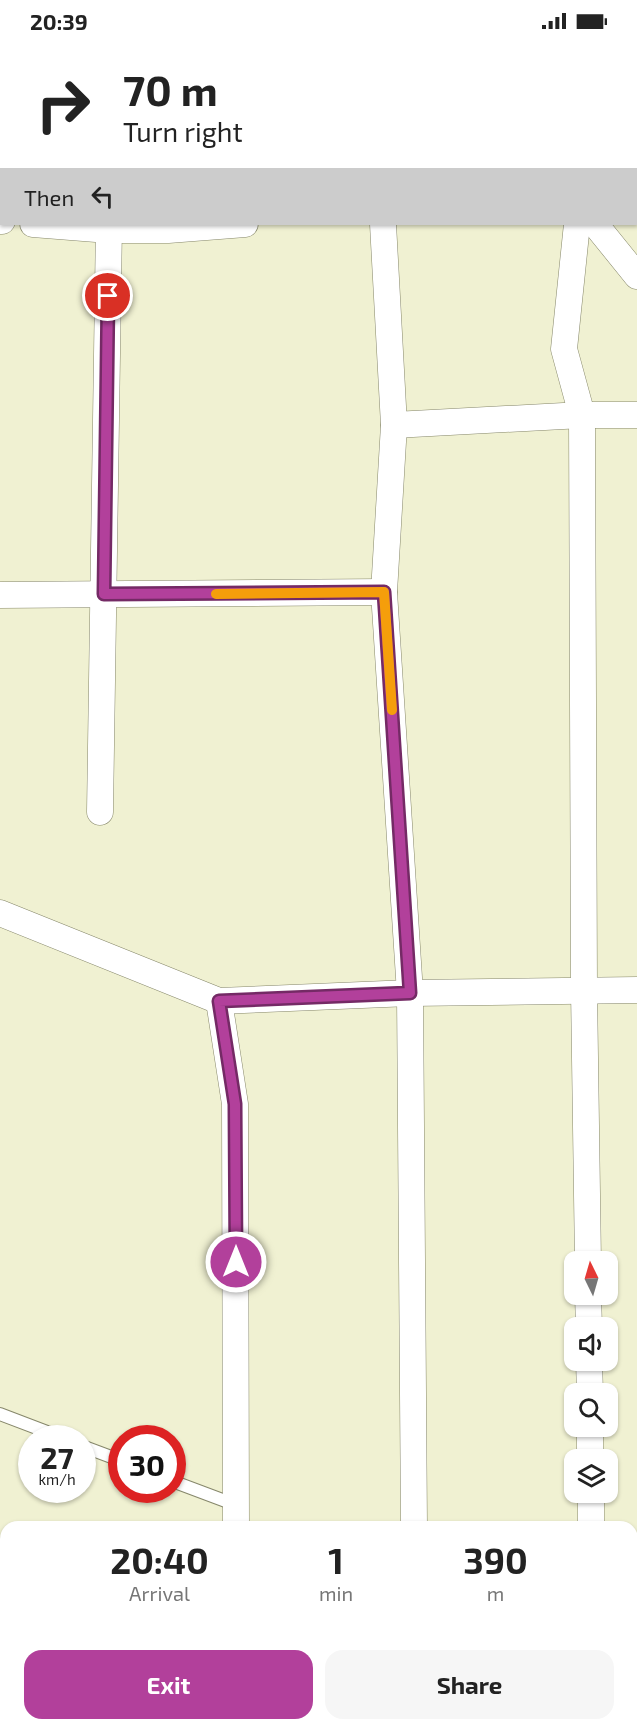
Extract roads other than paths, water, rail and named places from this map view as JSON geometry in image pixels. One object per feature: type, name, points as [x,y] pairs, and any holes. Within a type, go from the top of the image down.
[{"type":"street","points":[[58,225],[168,230],[232,225]]},
{"type":"street","points":[[383,225],[394,425],[384,592],[410,993],[414,1521]]},
{"type":"street","points":[[577,225],[564,349],[582,415],[584,990],[588,1251]]},
{"type":"street","points":[[595,225],[637,276]]},
{"type":"street","points":[[100,812],[109,227]]},
{"type":"street","points":[[394,425],[582,415],[637,415]]},
{"type":"street","points":[[0,596],[384,592]]},
{"type":"street","points":[[0,913],[219,1001],[410,993],[637,990]]},
{"type":"street","points":[[219,1001],[235,1104],[236,1516]]},
{"type":"street","points":[[591,1503],[591,1521]]},
{"type":"lane","points":[[0,1414],[29,1425]]},
{"type":"lane","points":[[186,1489],[236,1516]]}]
